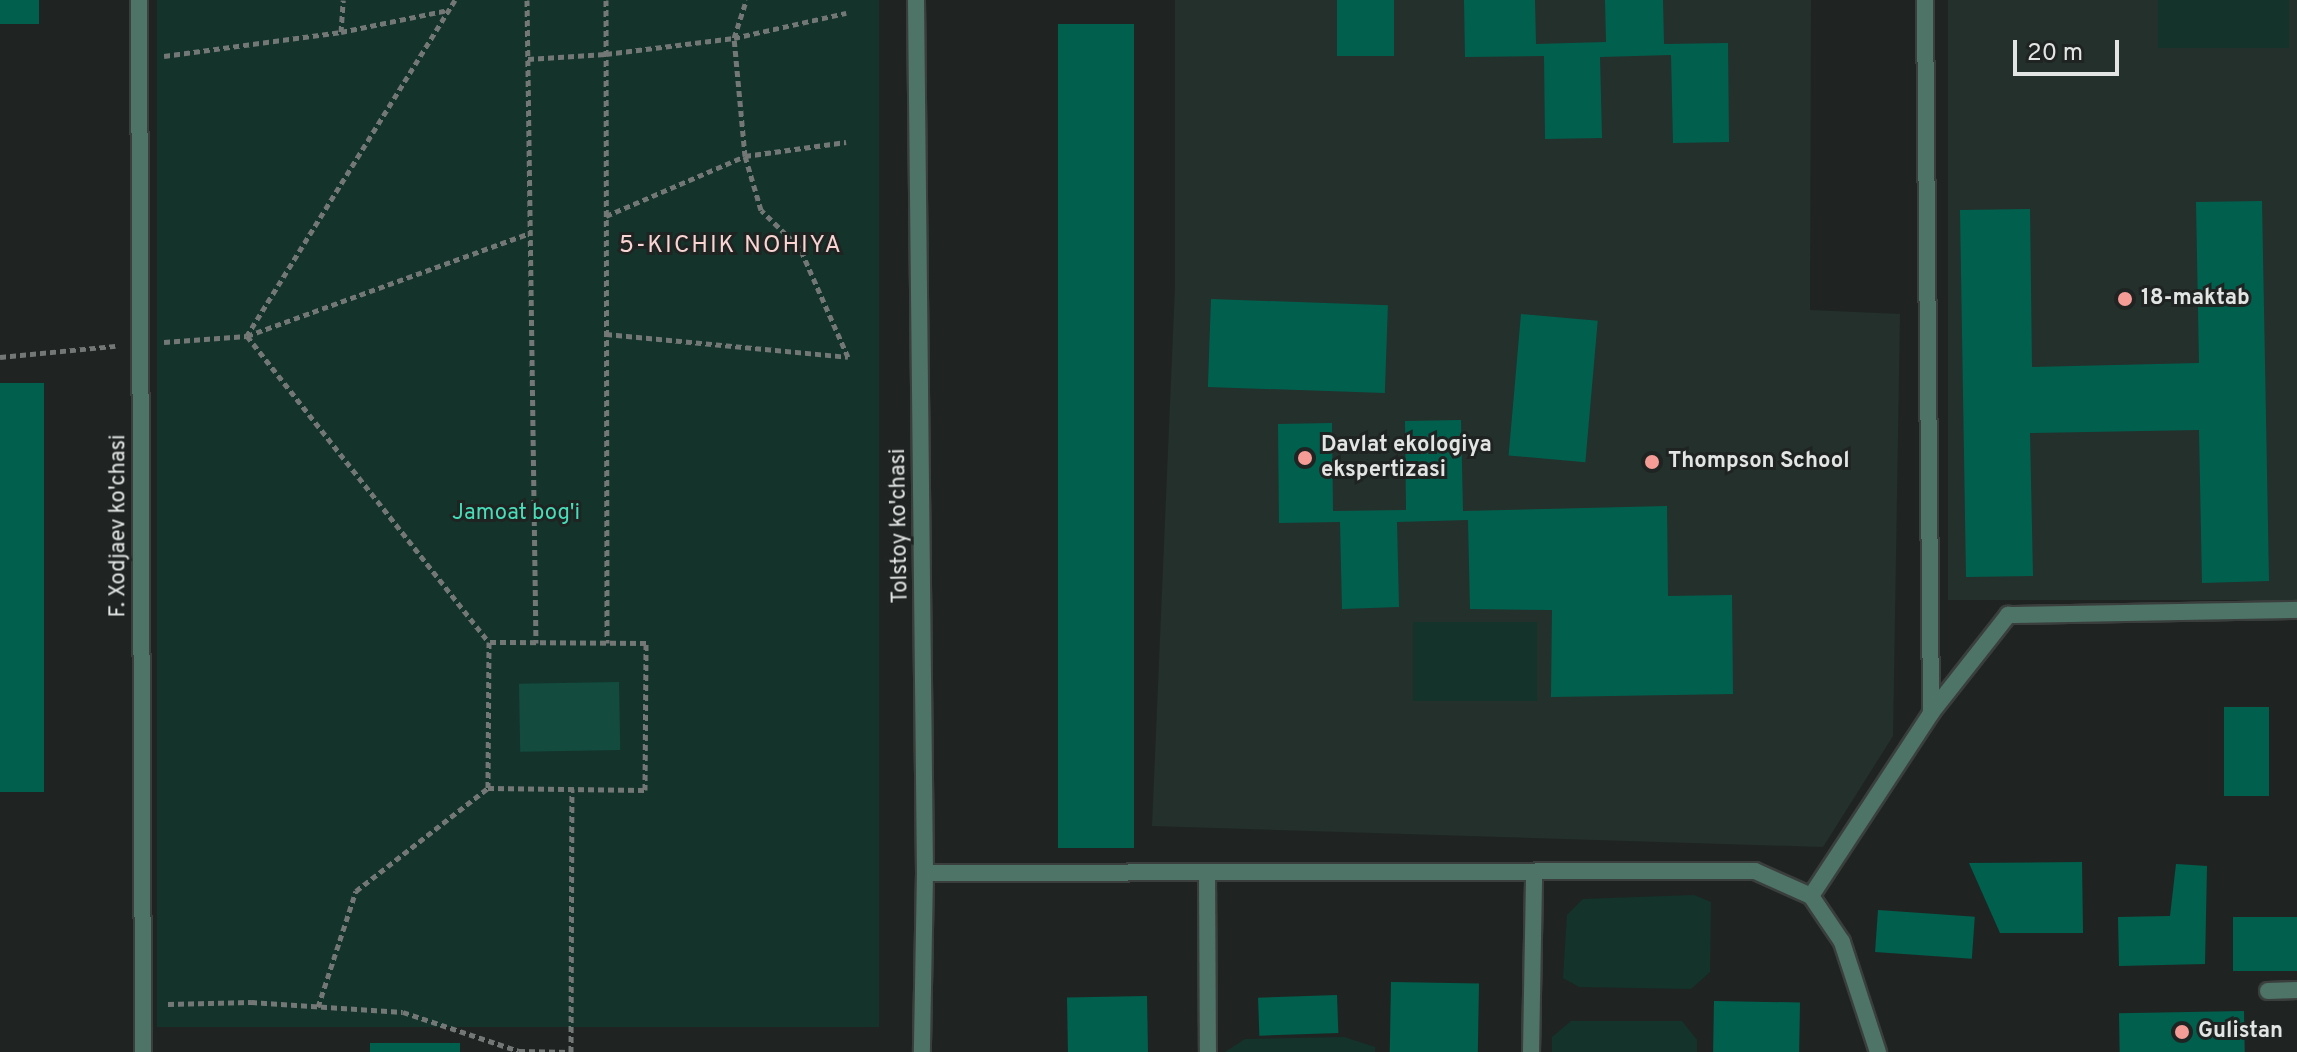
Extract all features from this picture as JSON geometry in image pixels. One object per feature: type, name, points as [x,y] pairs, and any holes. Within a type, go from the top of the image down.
[{"type":"street","name":"F. Xodjaev ko'chasi","points":[[139,0],[143,1052]]},
{"type":"street","name":"Tolstoy ko'chasi","points":[[916,0],[925,873],[922,1052]]},
{"type":"street","points":[[1925,0],[1931,713]]},
{"type":"street","points":[[1811,896],[1931,713],[2008,615],[2297,610]]},
{"type":"street","points":[[925,873],[1755,871],[1811,896],[1842,942],[1878,1052]]},
{"type":"street","points":[[1207,872],[1208,1052]]},
{"type":"street","points":[[1531,1052],[1534,873]]},
{"type":"street","points":[[2268,991],[2297,990]]},
{"type":"path","points":[[341,32],[343,0]]},
{"type":"path","points":[[247,336],[455,0]]},
{"type":"path","points":[[527,0],[536,643]]},
{"type":"path","points":[[606,0],[607,643]]},
{"type":"path","points":[[606,334],[848,357],[800,248],[761,210],[745,156],[734,38],[746,0]]},
{"type":"path","points":[[139,60],[341,32],[448,10]]},
{"type":"path","points":[[528,59],[606,54],[734,38],[846,13]]},
{"type":"path","points":[[606,216],[745,156],[846,142]]},
{"type":"path","points":[[0,357],[247,336],[530,233]]},
{"type":"path","points":[[247,336],[489,642],[488,788]]},
{"type":"path","points":[[318,1007],[356,891],[488,788],[645,790],[646,643],[489,642]]},
{"type":"path","points":[[143,1004],[251,1002],[403,1012],[519,1051],[571,1052],[572,789]]},
{"type":"shaded area","points":[[1175,0],[1811,0],[1810,310],[1900,314],[1893,736],[1823,847],[1152,826],[1175,287]]},
{"type":"shaded area","name":"18-maktab","points":[[1948,0],[2297,0],[2297,600],[1948,600]]},
{"type":"shaded area","points":[[619,682],[620,750],[520,752],[519,684]]},
{"type":"green space","name":"Jamoat bog'i","points":[[157,0],[879,0],[879,1027],[157,1027]]},
{"type":"green space","points":[[2158,0],[2289,0],[2289,48],[2158,48]]},
{"type":"green space","points":[[1413,622],[1537,622],[1537,701],[1413,701]]},
{"type":"green space","points":[[1694,895],[1711,902],[1710,972],[1691,989],[1579,987],[1563,978],[1567,915],[1583,899]]},
{"type":"green space","points":[[1571,1021],[1682,1021],[1697,1040],[1697,1052],[1552,1052],[1552,1037]]},
{"type":"green space","points":[[1344,1037],[1375,1047],[1375,1052],[1225,1052],[1245,1039]]},
{"type":"building","points":[[0,0],[39,0],[39,24],[0,24]]},
{"type":"building","points":[[1337,0],[1394,0],[1394,56],[1337,56]]},
{"type":"building","points":[[1464,0],[1535,0],[1536,44],[1606,42],[1605,0],[1663,0],[1664,44],[1728,43],[1729,142],[1673,143],[1671,55],[1600,57],[1602,138],[1545,139],[1544,56],[1465,57]]},
{"type":"building","points":[[1058,24],[1134,24],[1134,848],[1058,848]]},
{"type":"building","points":[[2262,201],[2269,581],[2202,583],[2199,430],[2030,433],[2033,576],[1966,577],[1960,210],[2030,209],[2032,367],[2199,363],[2196,202]]},
{"type":"building","points":[[1211,299],[1388,305],[1385,393],[1208,387]]},
{"type":"building","points":[[1521,314],[1598,321],[1585,462],[1509,455]]},
{"type":"building","points":[[0,383],[44,383],[44,792],[0,792]]},
{"type":"building","name":"Thompson School","points":[[1461,420],[1463,511],[1667,506],[1668,596],[1732,595],[1733,694],[1551,697],[1552,610],[1470,609],[1468,520],[1397,522],[1399,607],[1342,609],[1340,522],[1279,523],[1278,424],[1332,423],[1333,511],[1406,510],[1405,421]]},
{"type":"building","points":[[2224,707],[2269,707],[2269,796],[2224,796]]},
{"type":"building","points":[[2082,862],[2083,933],[2000,933],[1969,863]]},
{"type":"building","points":[[2176,864],[2207,866],[2205,964],[2119,966],[2118,917],[2170,916]]},
{"type":"building","points":[[1878,910],[1975,917],[1972,959],[1875,952]]},
{"type":"building","points":[[2233,917],[2297,917],[2297,971],[2233,971]]},
{"type":"building","points":[[1391,982],[1479,984],[1478,1052],[1390,1052]]},
{"type":"building","points":[[1337,995],[1338,1033],[1259,1036],[1258,998]]},
{"type":"building","points":[[1147,996],[1148,1052],[1068,1052],[1067,997]]},
{"type":"building","points":[[1714,1001],[1800,1003],[1799,1052],[1713,1052]]},
{"type":"building","name":"Gulistan","points":[[2244,1011],[2245,1052],[2120,1052],[2119,1013]]},
{"type":"building","points":[[370,1043],[460,1043],[460,1052],[370,1052]]},
{"type":"place","name":"18-maktab","points":[[2125,299]]},
{"type":"place","name":"Davlat ekologiya ekspertizasi","points":[[1305,458]]},
{"type":"place","name":"Thompson School","points":[[1652,462]]},
{"type":"place","name":"Gulistan","points":[[2182,1032]]},
{"type":"district","name":"5-KICHIK NOHIYA","points":[[731,247]]}]
